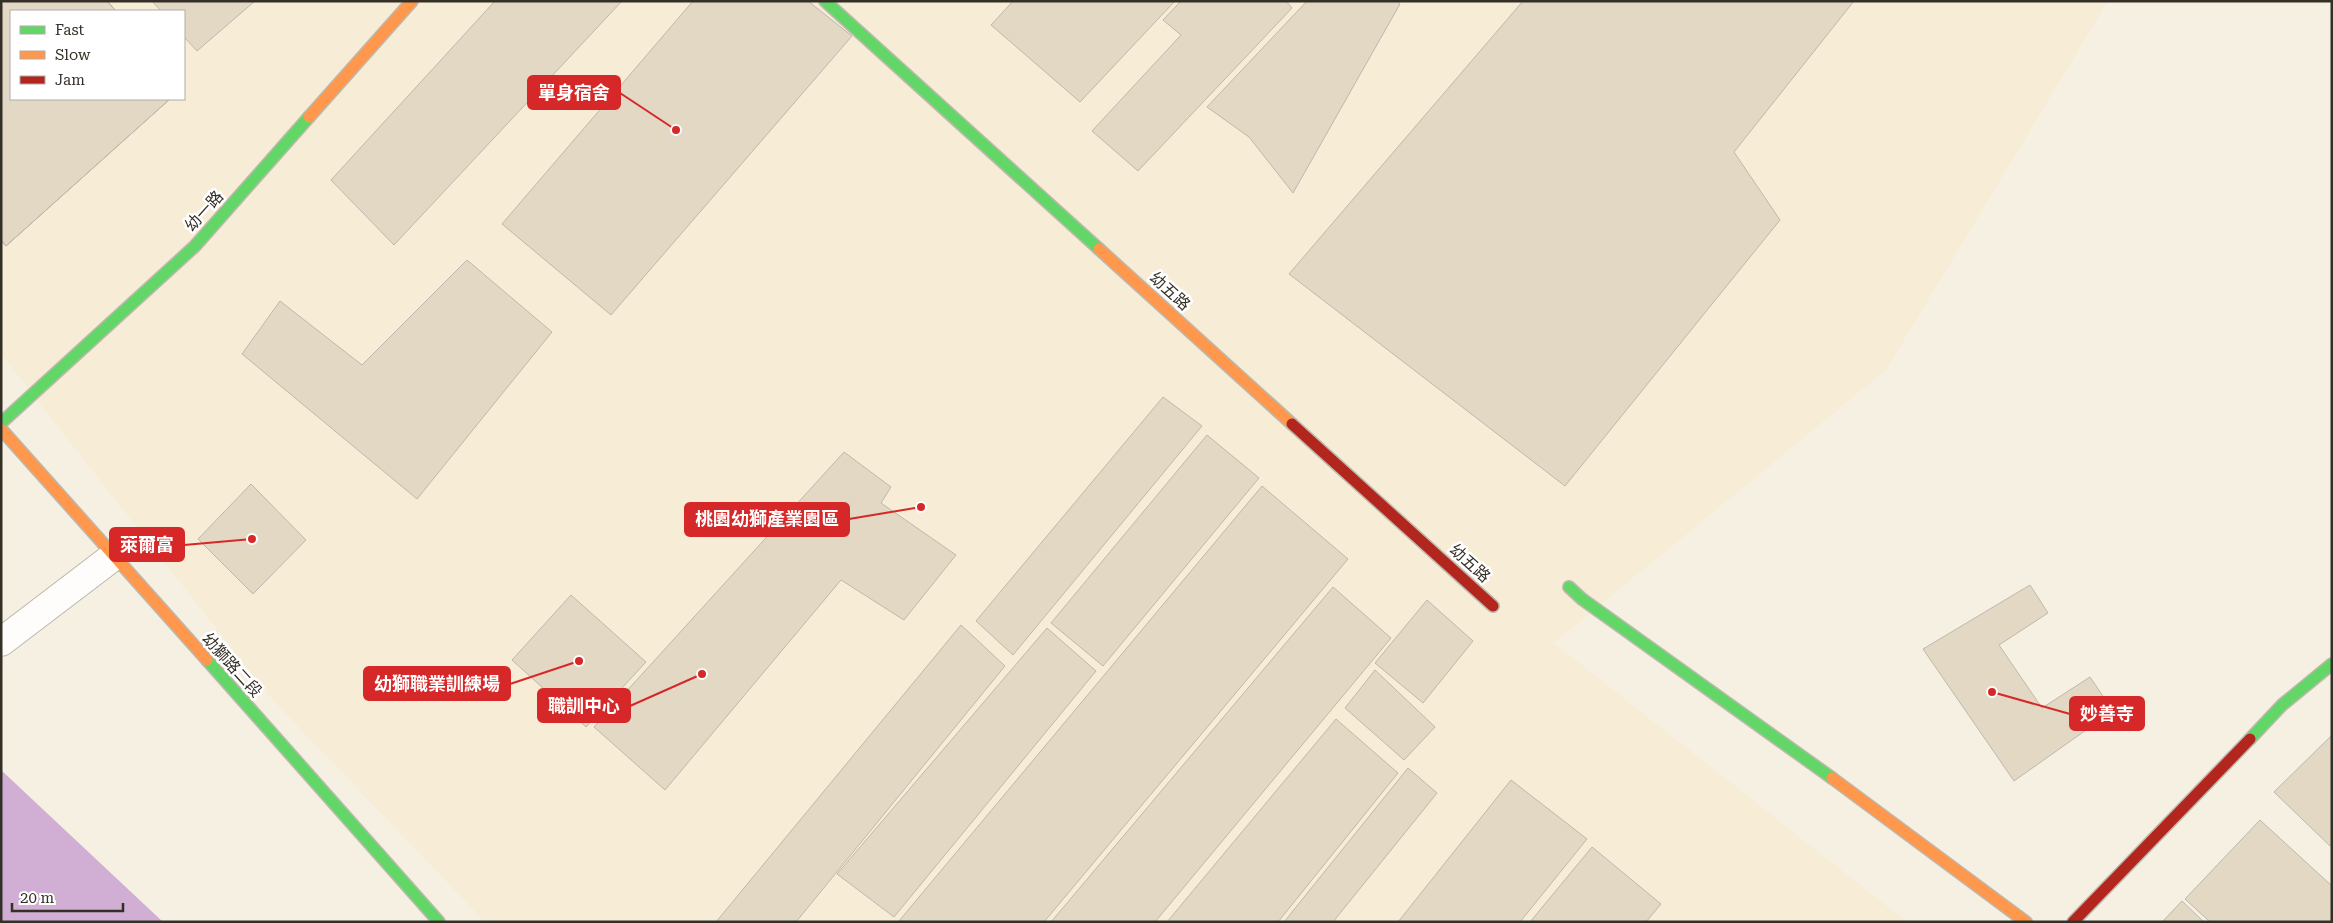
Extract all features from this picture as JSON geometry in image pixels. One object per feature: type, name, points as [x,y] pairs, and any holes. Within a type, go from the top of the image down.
[{"type":"street","name":"幼一路","points":[[1,423],[195,246],[412,1]]},
{"type":"street","name":"幼五路","points":[[825,1],[1493,606]]},
{"type":"street","name":"幼獅路二段","points":[[1,429],[439,922]]},
{"type":"street","points":[[1,642],[114,556]]},
{"type":"street","points":[[1569,587],[1582,599],[1862,799],[2026,922]]},
{"type":"street","points":[[2073,922],[2282,705],[2332,664]]},
{"type":"shaded area","points":[[1,1],[2108,1],[1886,370],[1554,643],[1907,922],[485,922],[269,696],[1,354]]},
{"type":"shaded area","points":[[1,770],[163,922],[1,922]]},
{"type":"building","points":[[1,1],[107,1],[115,10],[10,10],[10,100],[169,100],[6,246],[1,240]]},
{"type":"building","points":[[1,1],[107,1],[115,10],[10,10],[10,100],[169,100],[6,246],[1,240]]},
{"type":"building","points":[[152,1],[255,1],[197,51],[185,38],[185,10],[160,10]]},
{"type":"building","points":[[495,1],[622,1],[394,245],[331,180]]},
{"type":"building","points":[[693,1],[808,1],[852,36],[611,315],[502,224]]},
{"type":"building","points":[[1013,1],[1175,1],[1080,102],[991,25]]},
{"type":"building","points":[[1181,1],[1286,1],[1292,8],[1138,171],[1092,131],[1181,35],[1163,20]]},
{"type":"building","points":[[1307,1],[1397,1],[1400,4],[1293,193],[1249,137],[1207,107]]},
{"type":"building","points":[[1523,1],[1854,1],[1734,152],[1780,220],[1565,486],[1289,274]]},
{"type":"building","points":[[467,260],[552,332],[417,499],[242,354],[280,301],[362,365]]},
{"type":"building","points":[[1163,397],[1202,426],[1013,655],[976,621]]},
{"type":"building","points":[[1207,435],[1259,478],[1103,666],[1051,623]]},
{"type":"building","points":[[844,452],[891,487],[881,503],[956,555],[904,620],[841,580],[665,790],[594,727]]},
{"type":"building","points":[[251,484],[306,540],[253,594],[198,539]]},
{"type":"building","points":[[1262,486],[1348,559],[1044,922],[899,921]]},
{"type":"building","points":[[2030,585],[2048,613],[1999,645],[2042,708],[2090,677],[2113,711],[2014,781],[1923,649]]},
{"type":"building","points":[[1333,587],[1391,638],[1155,922],[1051,922]]},
{"type":"building","points":[[571,595],[646,662],[586,727],[512,660]]},
{"type":"building","points":[[1427,600],[1473,641],[1423,703],[1375,663]]},
{"type":"building","points":[[961,625],[1005,666],[796,922],[716,922]]},
{"type":"building","points":[[1047,628],[1096,671],[894,917],[837,874]]},
{"type":"building","points":[[1375,670],[1435,727],[1404,760],[1345,708]]},
{"type":"building","points":[[1336,719],[1398,773],[1278,922],[1167,922]]},
{"type":"building","points":[[2332,735],[2332,845],[2330,846],[2274,792]]},
{"type":"building","points":[[1408,768],[1437,793],[1333,922],[1284,922]]},
{"type":"building","points":[[1511,780],[1587,839],[1520,922],[1398,922]]},
{"type":"building","points":[[2260,820],[2332,886],[2332,922],[2210,922],[2185,899]]},
{"type":"building","points":[[1592,847],[1661,904],[1646,922],[1530,922]]},
{"type":"building","points":[[2182,901],[2204,922],[2162,922]]},
{"type":"traffic: fast","points":[[825,1],[1099,249]]},
{"type":"traffic: fast","points":[[1,423],[195,246],[309,117]]},
{"type":"traffic: fast","points":[[1569,587],[1582,599],[1832,778]]},
{"type":"traffic: fast","points":[[207,660],[439,922]]},
{"type":"traffic: fast","points":[[2250,739],[2282,705],[2332,664]]},
{"type":"traffic: slow","points":[[309,117],[412,1]]},
{"type":"traffic: slow","points":[[1099,249],[1292,424]]},
{"type":"traffic: slow","points":[[1,429],[207,660]]},
{"type":"traffic: slow","points":[[1832,778],[2026,922]]},
{"type":"traffic: jam","points":[[1292,424],[1493,606]]},
{"type":"traffic: jam","points":[[2073,922],[2250,739]]},
{"type":"place","name":"單身宿舍","points":[[676,130]]},
{"type":"place","name":"桃園幼獅產業園區","points":[[921,507]]},
{"type":"place","name":"萊爾富","points":[[252,539]]},
{"type":"place","name":"幼獅職業訓練場","points":[[579,661]]},
{"type":"place","name":"職訓中心","points":[[702,674]]},
{"type":"place","name":"妙善寺","points":[[1992,692]]}]
